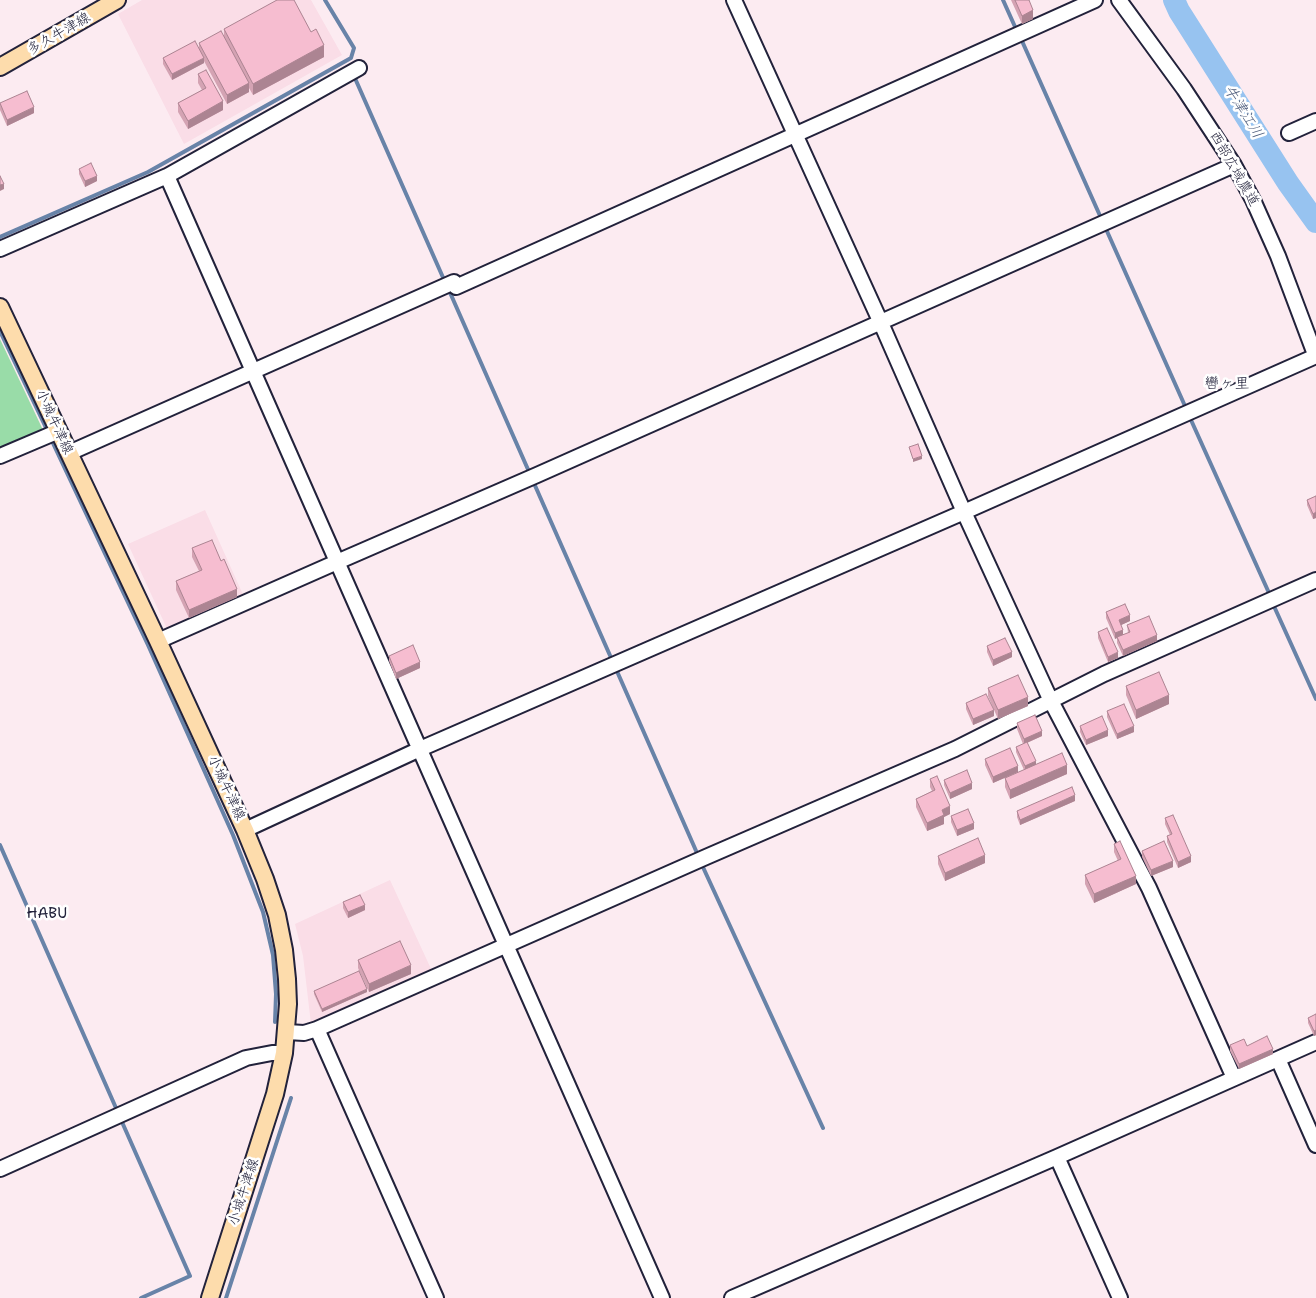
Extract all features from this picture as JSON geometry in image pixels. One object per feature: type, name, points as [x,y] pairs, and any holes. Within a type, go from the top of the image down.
[{"type":"main road","name":"多久牛津線","points":[[0,67],[117,0]]},
{"type":"main road","name":"小城牛津線","points":[[0,307],[52,434],[70,453],[245,830],[266,879],[277,915],[287,979],[287,1032],[284,1053],[275,1094],[210,1298]]},
{"type":"street","points":[[734,0],[1050,701],[1149,888],[1234,1078]]},
{"type":"street","points":[[70,453],[796,134],[1095,0]]},
{"type":"street","name":"西部広域農道","points":[[1119,0],[1184,89],[1234,165],[1253,200],[1278,256],[1316,356]]},
{"type":"street","points":[[0,250],[168,176],[353,71]]},
{"type":"street","points":[[1289,133],[1316,121]]},
{"type":"street","points":[[158,641],[881,323],[1234,165]]},
{"type":"street","points":[[168,176],[662,1298]]},
{"type":"street","points":[[245,830],[420,749],[1316,356]]},
{"type":"street","points":[[0,456],[52,434]]},
{"type":"street","points":[[287,1032],[304,1033],[317,1029],[955,749],[1112,670],[1316,580]]},
{"type":"street","points":[[317,1029],[436,1298]]},
{"type":"street","points":[[732,1298],[1316,1042]]},
{"type":"street","points":[[0,1169],[246,1058],[272,1053],[284,1053]]},
{"type":"street","points":[[1278,1059],[1316,1145]]},
{"type":"street","points":[[1057,1157],[1120,1298]]},
{"type":"shaded area","points":[[142,0],[311,0],[342,55],[184,144],[118,14]]},
{"type":"shaded area","points":[[205,510],[245,599],[169,633],[128,544]]},
{"type":"shaded area","points":[[390,880],[432,971],[311,1024],[303,956],[295,924]]},
{"type":"green space","points":[[0,339],[43,430],[0,449]]},
{"type":"building","points":[[277,0],[294,0],[311,32],[316,29],[324,45],[253,84],[224,29]]},
{"type":"building","points":[[1015,0],[1029,0],[1033,10],[1022,16]]},
{"type":"building","points":[[221,31],[249,83],[227,95],[199,43]]},
{"type":"building","points":[[195,41],[204,58],[172,74],[163,58]]},
{"type":"building","points":[[206,70],[223,101],[188,121],[178,103],[206,88],[198,74]]},
{"type":"building","points":[[27,91],[34,107],[7,120],[0,103]]},
{"type":"building","points":[[91,163],[97,176],[85,181],[79,169]]},
{"type":"building","points":[[0,176],[4,184],[0,185]]},
{"type":"building","points":[[918,444],[922,456],[913,459],[909,447]]},
{"type":"building","points":[[1316,496],[1316,512],[1313,514],[1307,500]]},
{"type":"building","points":[[212,540],[221,561],[224,559],[237,589],[189,610],[176,581],[202,570],[192,548]]},
{"type":"building","points":[[1125,604],[1130,615],[1119,620],[1123,630],[1115,633],[1106,612]]},
{"type":"building","points":[[1149,616],[1157,635],[1123,650],[1117,637],[1130,632],[1127,625]]},
{"type":"building","points":[[1107,628],[1118,652],[1108,657],[1098,632]]},
{"type":"building","points":[[1005,638],[1012,652],[993,660],[987,646]]},
{"type":"building","points":[[413,645],[420,662],[396,673],[389,656]]},
{"type":"building","points":[[1159,672],[1169,695],[1136,710],[1126,686]]},
{"type":"building","points":[[1018,675],[1028,697],[998,710],[988,688]]},
{"type":"building","points":[[986,694],[994,710],[973,719],[966,703]]},
{"type":"building","points":[[1124,704],[1134,726],[1117,734],[1107,711]]},
{"type":"building","points":[[1035,715],[1042,731],[1024,739],[1017,723]]},
{"type":"building","points":[[1102,716],[1108,730],[1086,740],[1080,726]]},
{"type":"building","points":[[1027,742],[1036,761],[1025,766],[1016,747]]},
{"type":"building","points":[[1010,748],[1018,766],[993,777],[985,759]]},
{"type":"building","points":[[1062,753],[1067,765],[1010,790],[1005,778]]},
{"type":"building","points":[[967,770],[972,783],[950,793],[944,780]]},
{"type":"building","points":[[937,776],[950,806],[942,810],[944,815],[927,823],[916,799],[935,790],[930,779]]},
{"type":"building","points":[[1072,787],[1075,795],[1020,820],[1017,811]]},
{"type":"building","points":[[968,809],[974,823],[957,830],[951,816]]},
{"type":"building","points":[[1173,815],[1191,856],[1178,862],[1167,836],[1172,834],[1165,818]]},
{"type":"building","points":[[978,838],[985,855],[945,873],[938,856]]},
{"type":"building","points":[[1120,841],[1136,876],[1094,894],[1085,875],[1121,859],[1114,844]]},
{"type":"building","points":[[1164,841],[1173,861],[1151,870],[1142,851]]},
{"type":"building","points":[[360,895],[365,905],[348,912],[343,902]]},
{"type":"building","points":[[400,941],[411,965],[369,984],[358,960]]},
{"type":"building","points":[[359,971],[367,989],[322,1009],[314,991]]},
{"type":"building","points":[[1316,1014],[1316,1030],[1314,1031],[1308,1018]]},
{"type":"building","points":[[1267,1036],[1273,1049],[1239,1064],[1230,1045],[1244,1039],[1247,1046]]},
{"type":"waterway","points":[[0,237],[148,172],[351,58],[354,48],[325,0]]},
{"type":"waterway","points":[[1003,0],[1016,29]]},
{"type":"waterway","name":"牛津江川","points":[[1174,0],[1179,11],[1288,183],[1316,222]]},
{"type":"waterway","points":[[1022,41],[1101,218]]},
{"type":"waterway","points":[[354,76],[445,282]]},
{"type":"waterway","points":[[1106,229],[1185,406]]},
{"type":"waterway","points":[[448,288],[530,474]]},
{"type":"waterway","points":[[0,331],[48,432]]},
{"type":"waterway","points":[[1191,420],[1269,593]]},
{"type":"waterway","points":[[51,439],[148,645],[233,835],[263,912],[273,955],[276,994],[275,1022]]},
{"type":"waterway","points":[[533,481],[612,660]]},
{"type":"waterway","points":[[1273,604],[1316,699]]},
{"type":"waterway","points":[[616,669],[697,853]]},
{"type":"waterway","points":[[0,845],[116,1108]]},
{"type":"waterway","points":[[702,865],[823,1128]]},
{"type":"waterway","points":[[226,1298],[291,1098]]},
{"type":"waterway","points":[[122,1122],[190,1276],[141,1298]]},
{"type":"district","name":"轡ヶ里","points":[[1227,384]]},
{"type":"district","name":"HABU","points":[[47,914]]}]
